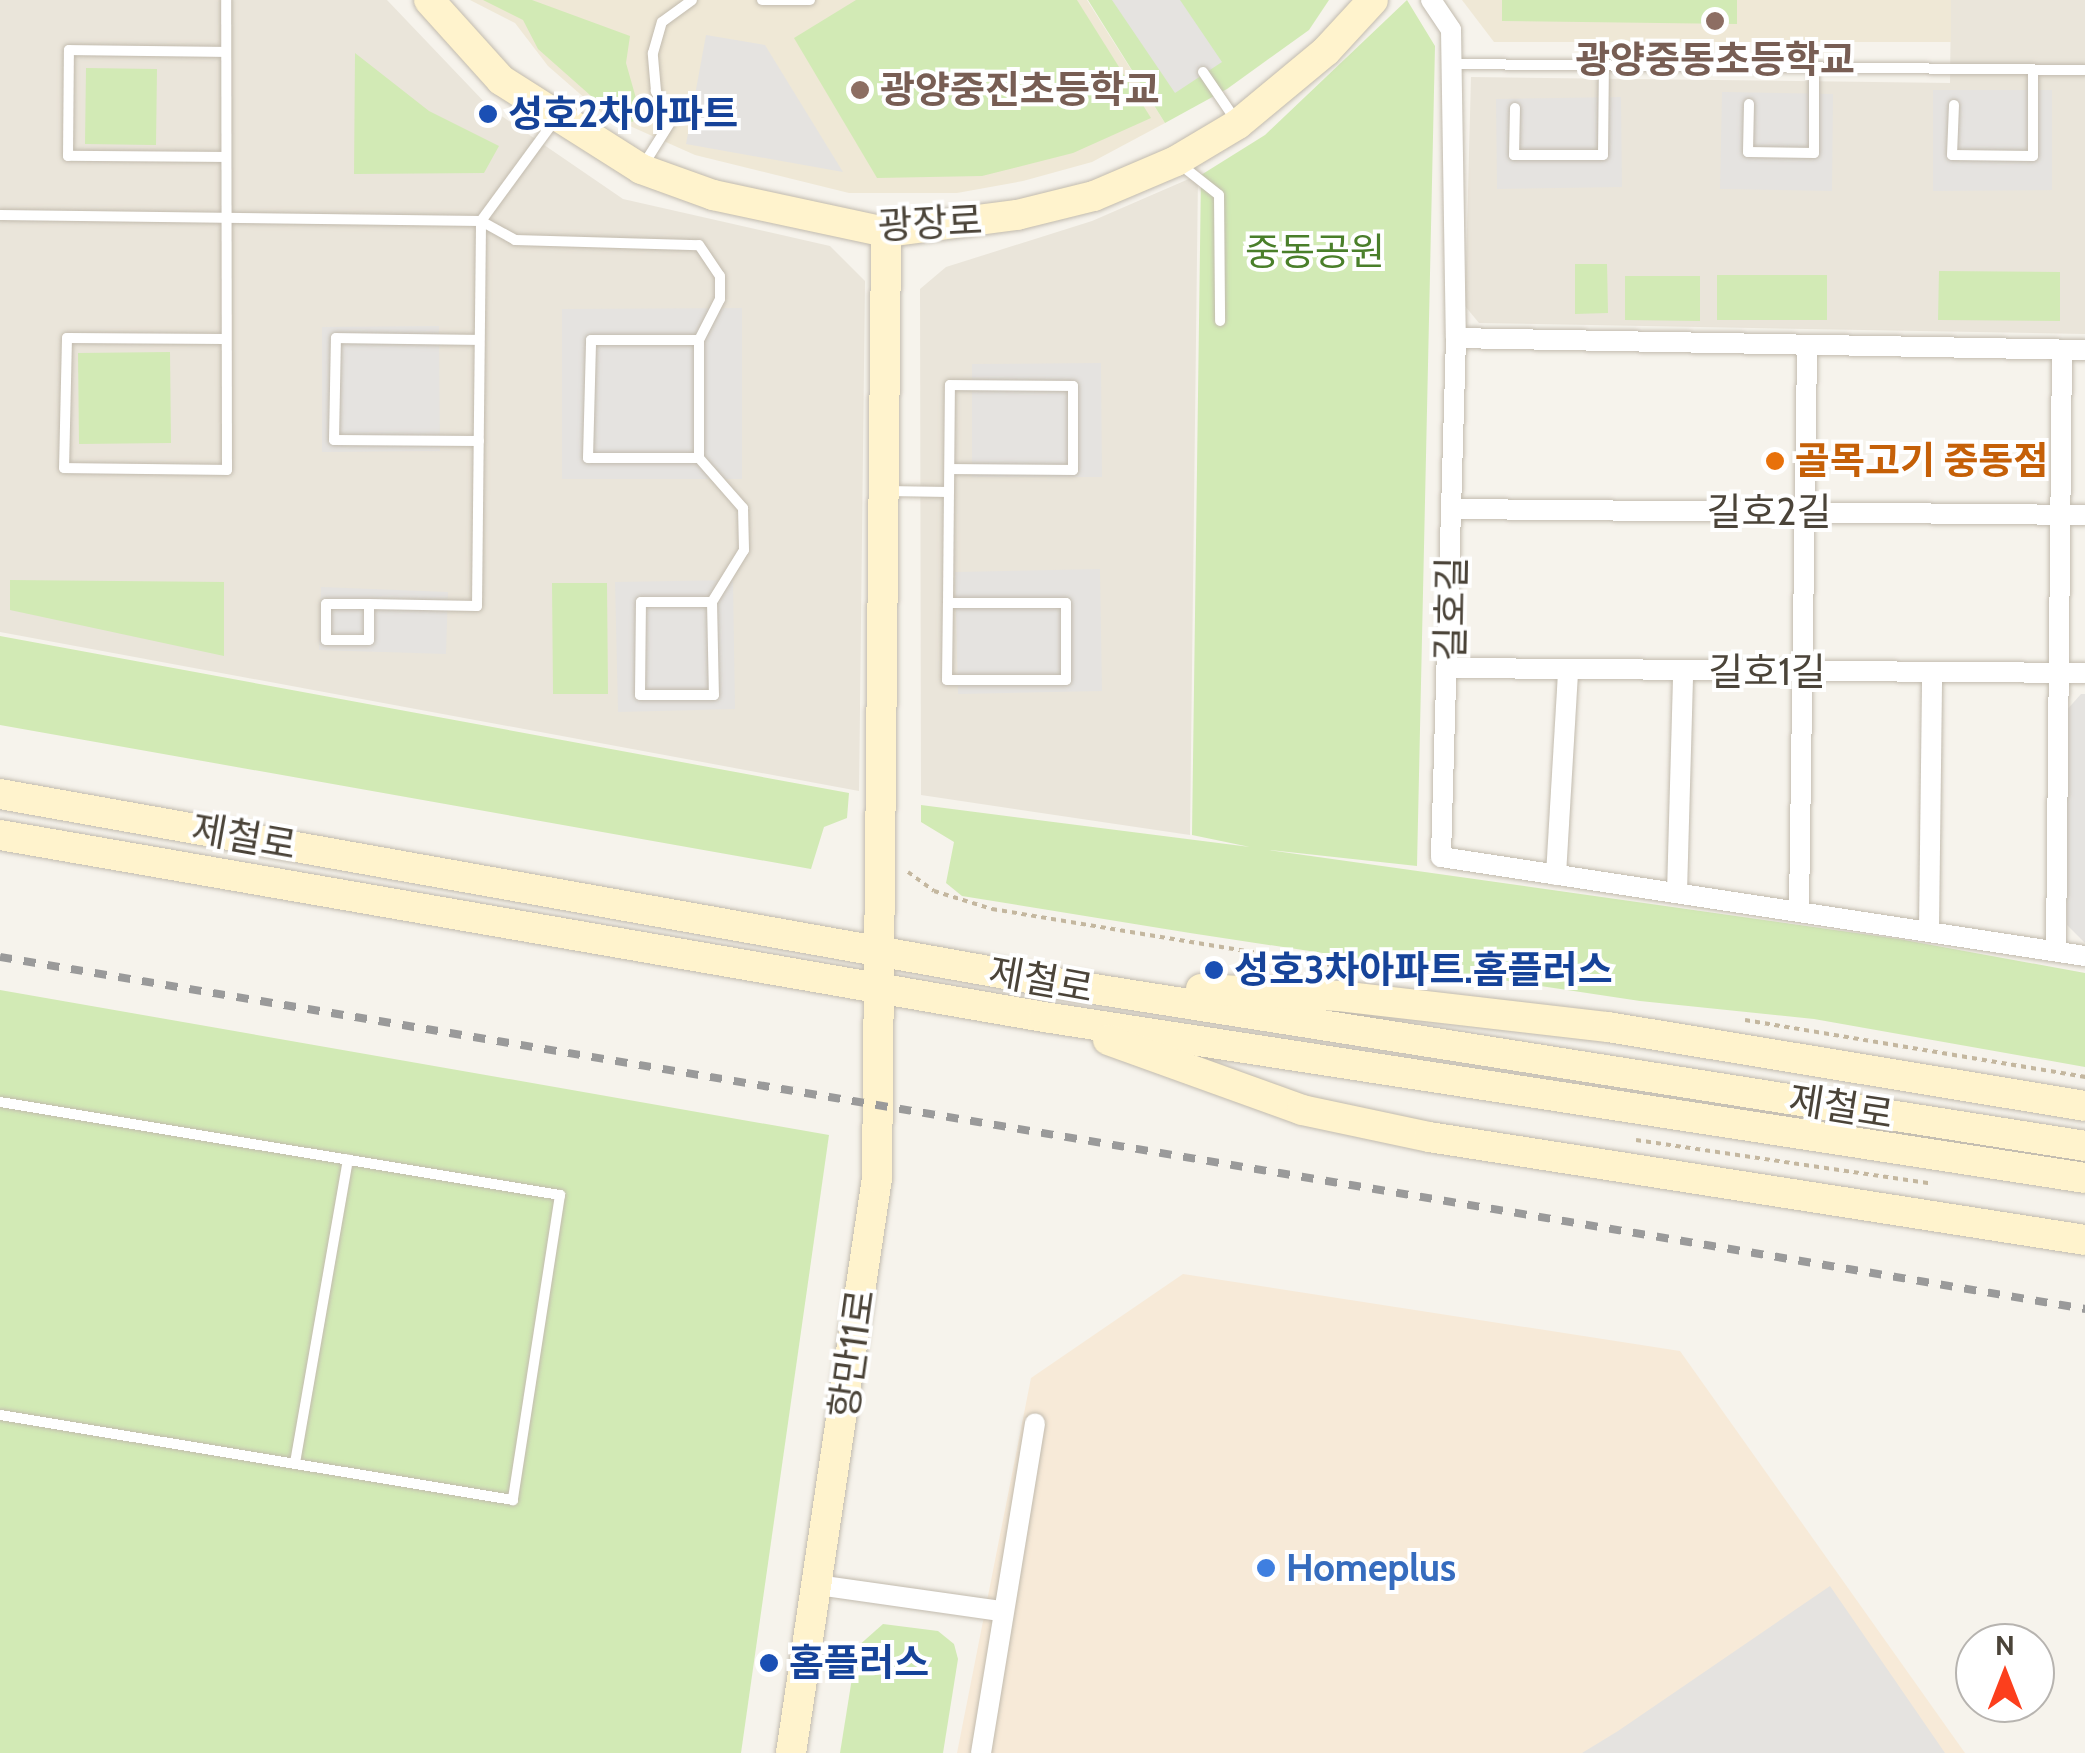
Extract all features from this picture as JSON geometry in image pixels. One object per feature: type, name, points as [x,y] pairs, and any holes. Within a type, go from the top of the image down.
[{"type":"main road","name":"광장로","points":[[428,0],[501,80],[555,120],[641,169],[713,194],[886,232],[1018,215],[1094,196],[1176,161],[1238,124],[1326,51],[1373,0]]},
{"type":"main road","name":"항만11로","points":[[791,1753],[877,1178],[883,989],[886,232]]},
{"type":"main road","name":"제철로","points":[[0,794],[1050,982],[2085,1146]]},
{"type":"main road","name":"제철로","points":[[0,836],[1044,1017],[2085,1178]]},
{"type":"main road","points":[[1050,982],[1339,996],[1608,1027],[2085,1106]]},
{"type":"main road","points":[[1044,1017],[1302,1110],[1428,1137],[2085,1240]]},
{"type":"street","name":"길호길","points":[[1432,0],[1451,30],[1456,338],[1450,668],[1441,856],[2085,956]]},
{"type":"street","points":[[1456,338],[1808,349],[2085,350]]},
{"type":"street","points":[[1798,910],[1808,349]]},
{"type":"street","points":[[2056,950],[2062,350]]},
{"type":"street","name":"길호2길","points":[[1453,509],[2085,515]]},
{"type":"street","name":"길호1길","points":[[1450,668],[2085,673]]},
{"type":"street","points":[[1556,875],[1568,671]]},
{"type":"street","points":[[1677,893],[1683,672]]},
{"type":"street","points":[[1929,930],[1932,672]]},
{"type":"street","points":[[980,1753],[1001,1611],[1036,1423]]},
{"type":"street","points":[[818,1586],[1001,1611]]},
{"type":"lane","points":[[226,0],[227,470],[64,468],[67,338],[226,339]]},
{"type":"lane","points":[[641,169],[671,121],[656,92],[653,52],[662,22],[692,0]]},
{"type":"lane","points":[[763,0],[810,0]]},
{"type":"lane","points":[[225,157],[68,156],[68,86],[69,50],[226,52]]},
{"type":"lane","points":[[1450,64],[2085,70]]},
{"type":"lane","points":[[1516,108],[1514,155],[1603,155],[1604,66]]},
{"type":"lane","points":[[1749,104],[1748,152],[1814,154],[1814,68]]},
{"type":"lane","points":[[1954,105],[1952,155],[2033,156],[2033,70]]},
{"type":"lane","points":[[1203,72],[1238,124]]},
{"type":"lane","points":[[369,604],[368,640],[326,640],[326,604],[369,604],[477,606],[481,221],[555,120]]},
{"type":"lane","points":[[1176,161],[1218,195],[1220,322]]},
{"type":"lane","points":[[0,215],[481,221],[515,240],[699,245],[720,276],[720,299],[699,340],[699,458],[743,508],[744,550],[712,602],[714,695],[640,695],[641,602],[712,602]]},
{"type":"lane","points":[[478,442],[334,440],[336,338],[480,340]]},
{"type":"lane","points":[[699,340],[591,340],[588,458],[699,458]]},
{"type":"lane","points":[[948,603],[1066,603],[1066,680],[947,680],[950,385],[1073,386],[1073,470],[950,469]]},
{"type":"lane","points":[[885,491],[949,492]]},
{"type":"lane","points":[[0,1102],[560,1195],[513,1500],[0,1415]]},
{"type":"lane","points":[[295,1463],[348,1160]]},
{"type":"path","points":[[884,855],[934,891],[992,909],[1362,970]]},
{"type":"path","points":[[1732,1019],[2085,1077]]},
{"type":"shaded area","name":"성호2차아파트","points":[[0,0],[387,0],[490,108],[623,199],[830,246],[865,281],[859,791],[0,632]]},
{"type":"shaded area","name":"광양중진초등학교","points":[[470,0],[1087,0],[1165,123],[1092,162],[1023,181],[957,193],[849,193],[695,155],[603,114],[548,66],[515,23]]},
{"type":"shaded area","points":[[1112,0],[1180,0],[1222,62],[1175,93]]},
{"type":"shaded area","name":"광양중동초등학교","points":[[1462,0],[1951,0],[1951,42],[1494,42]]},
{"type":"shaded area","points":[[1951,0],[2085,0],[2085,334],[1479,323],[1465,306],[1471,77],[1950,83]]},
{"type":"shaded area","points":[[706,35],[765,45],[843,172],[686,144]]},
{"type":"shaded area","points":[[1933,90],[2052,90],[2052,190],[1933,191]]},
{"type":"shaded area","points":[[1722,92],[1833,94],[1832,191],[1720,189]]},
{"type":"shaded area","points":[[1621,97],[1622,187],[1497,189],[1496,99]]},
{"type":"shaded area","points":[[1198,175],[1190,835],[921,795],[920,289],[946,267],[1092,221]]},
{"type":"shaded area","points":[[742,308],[742,479],[562,479],[562,309]]},
{"type":"shaded area","points":[[439,326],[440,451],[322,452],[322,327]]},
{"type":"shaded area","points":[[1101,363],[1102,477],[972,477],[972,364]]},
{"type":"shaded area","points":[[1100,569],[1102,691],[958,694],[955,572]]},
{"type":"shaded area","points":[[733,580],[735,709],[618,712],[615,582]]},
{"type":"shaded area","points":[[321,587],[448,592],[446,654],[319,650]]},
{"type":"shaded area","points":[[2085,694],[2085,943],[2067,925],[2065,712]]},
{"type":"shaded area","points":[[1183,1274],[1680,1351],[1965,1753],[957,1753],[1031,1378]]},
{"type":"shaded area","points":[[1830,1586],[1945,1753],[1582,1753],[1618,1731]]},
{"type":"green space","points":[[483,0],[532,0],[630,36],[626,63],[641,116],[632,122],[608,111],[538,49],[523,20]]},
{"type":"green space","points":[[856,0],[1077,0],[1151,118],[1073,153],[982,176],[877,178],[794,38]]},
{"type":"green space","points":[[1088,0],[1329,0],[1309,30],[1227,89],[1165,123]]},
{"type":"green space","name":"중동공원","points":[[1407,0],[1435,46],[1417,866],[1269,850],[1899,939],[2085,973],[2085,1067],[1814,1019],[1640,1001],[1190,933],[962,896],[946,883],[954,842],[921,822],[921,805],[1250,847],[1192,835],[1201,175],[1265,135]]},
{"type":"green space","points":[[1502,0],[1737,0],[1737,24],[1502,21]]},
{"type":"green space","points":[[355,53],[429,111],[499,146],[484,173],[354,174]]},
{"type":"green space","points":[[86,68],[157,69],[156,145],[85,144]]},
{"type":"green space","points":[[1575,264],[1607,264],[1608,313],[1575,314]]},
{"type":"green space","points":[[1939,271],[2060,272],[2060,321],[1938,320]]},
{"type":"green space","points":[[1717,275],[1827,275],[1827,320],[1717,320]]},
{"type":"green space","points":[[1625,276],[1700,276],[1700,321],[1625,320]]},
{"type":"green space","points":[[170,352],[171,443],[79,444],[78,353]]},
{"type":"green space","points":[[10,580],[224,582],[224,656],[10,610]]},
{"type":"green space","points":[[552,583],[607,583],[608,694],[553,694]]},
{"type":"green space","points":[[0,636],[849,793],[847,818],[824,827],[811,869],[0,725]]},
{"type":"green space","points":[[0,990],[829,1135],[741,1753],[0,1753]]},
{"type":"green space","points":[[883,1624],[938,1631],[954,1644],[958,1659],[943,1753],[840,1753],[857,1647]]},
{"type":"railway","points":[[0,957],[2085,1309]]},
{"type":"place","name":"광양중동초등학교","points":[[1715,21]]},
{"type":"place","name":"광양중진초등학교","points":[[860,90]]},
{"type":"place","name":"성호2차아파트","points":[[488,114]]},
{"type":"place","name":"골목고기 중동점","points":[[1775,461]]},
{"type":"place","name":"성호3차아파트.홈플러스","points":[[1214,970]]},
{"type":"place","name":"Homeplus","points":[[1266,1568]]},
{"type":"place","name":"홈플러스","points":[[769,1663]]}]
